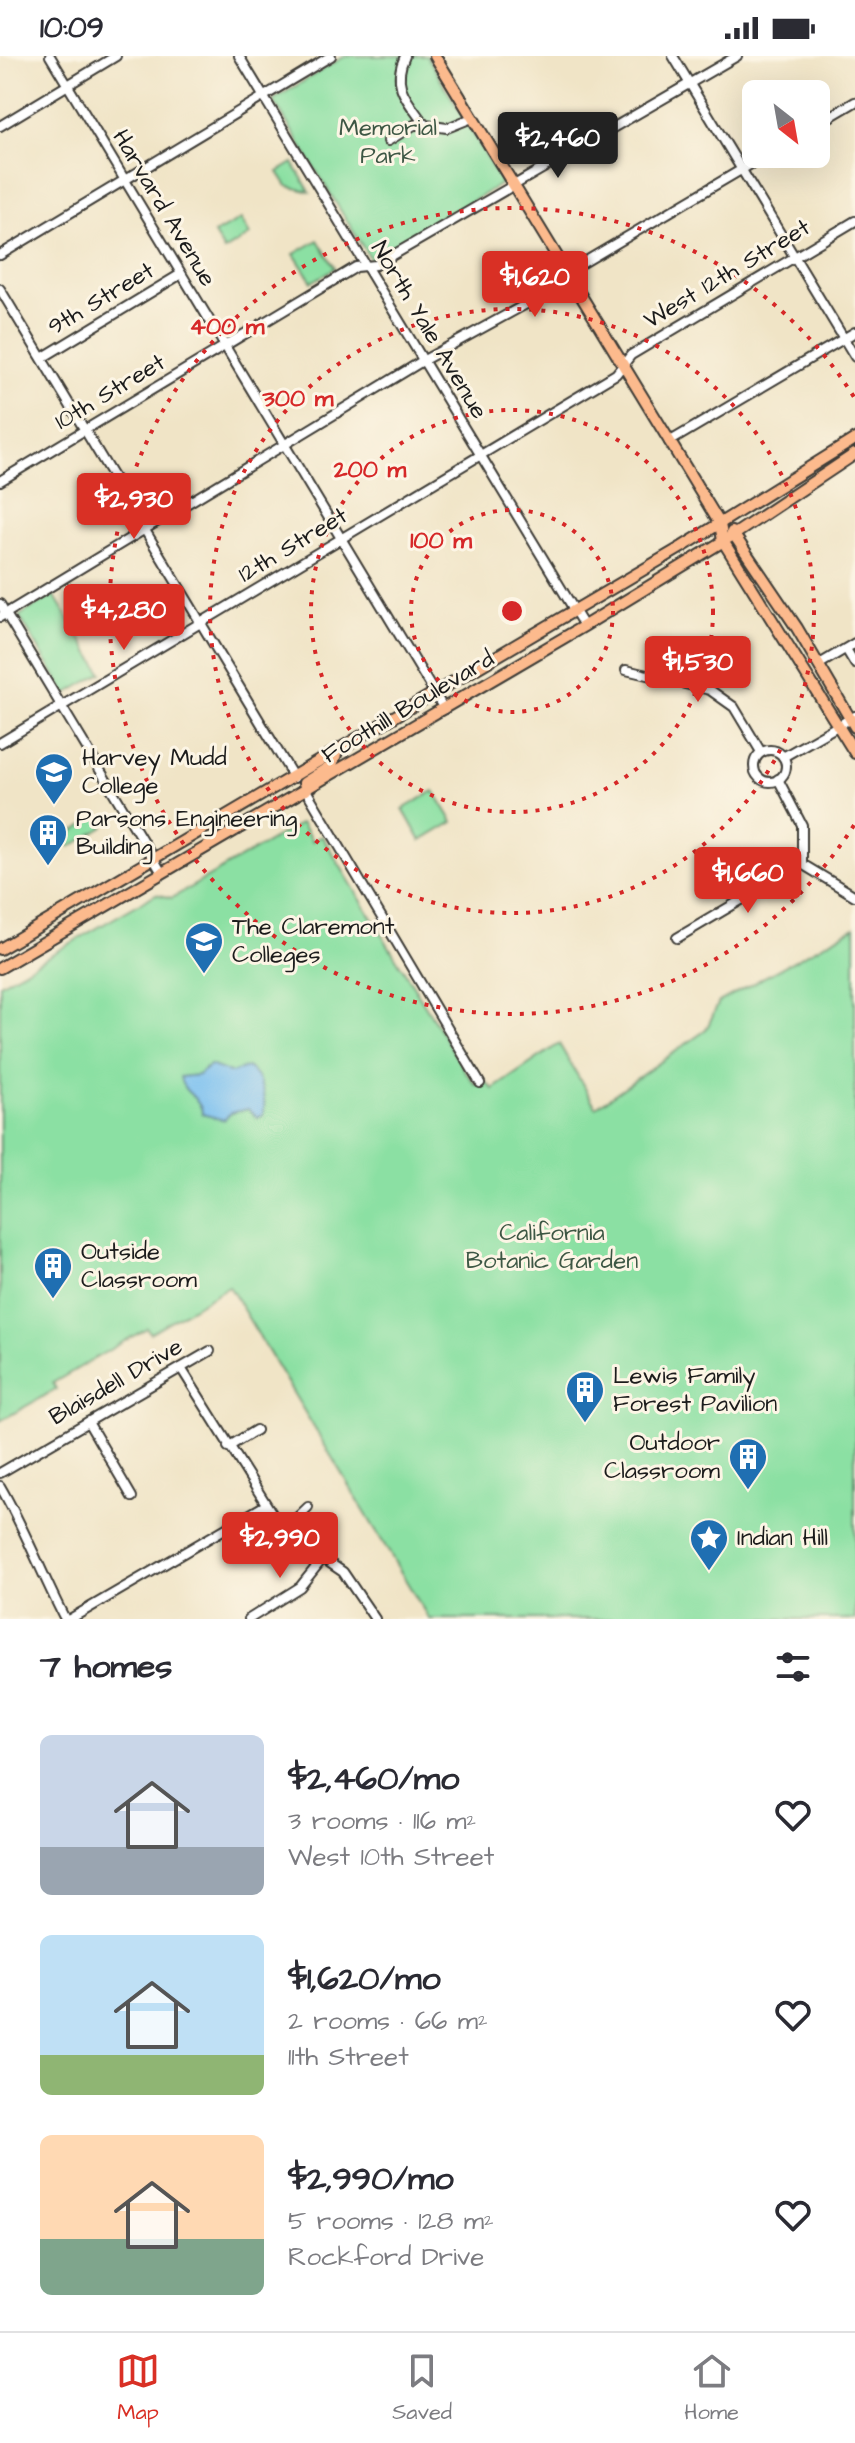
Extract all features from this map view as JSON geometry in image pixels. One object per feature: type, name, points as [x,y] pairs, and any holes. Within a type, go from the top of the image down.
[{"type":"main road","points":[[435,56],[720,524],[723,541],[855,753]]},
{"type":"main road","name":"Foothill Boulevard","points":[[0,949],[720,524],[855,439]]},
{"type":"main road","name":"Foothill Boulevard","points":[[306,790],[735,534],[852,456]]},
{"type":"main road","points":[[720,524],[735,534],[853,721]]},
{"type":"main road","points":[[0,968],[306,790],[304,783],[332,765],[337,752]]},
{"type":"main road","points":[[258,818],[291,790],[294,778]]},
{"type":"street","name":"Harvard Avenue","points":[[50,56],[444,709]]},
{"type":"street","points":[[0,126],[116,56]]},
{"type":"street","name":"North Yale Avenue","points":[[239,56],[584,626]]},
{"type":"street","points":[[0,255],[331,56]]},
{"type":"street","points":[[405,56],[397,77],[399,90],[425,125]]},
{"type":"street","points":[[673,56],[855,357]]},
{"type":"street","name":"10th Street","points":[[0,481],[356,267],[376,265],[737,56]]},
{"type":"street","points":[[830,117],[855,102]]},
{"type":"street","points":[[388,141],[414,125],[447,128],[472,118]]},
{"type":"street","points":[[3,615],[466,335],[500,321],[561,285],[576,267],[742,169]]},
{"type":"street","name":"West 12th Street","points":[[622,365],[631,355],[855,221]]},
{"type":"street","name":"9th Street","points":[[42,358],[181,274]]},
{"type":"street","points":[[0,289],[294,778]]},
{"type":"street","points":[[669,442],[855,332]]},
{"type":"street","name":"12th Street","points":[[0,746],[616,374],[622,365]]},
{"type":"street","points":[[0,604],[3,615],[162,873]]},
{"type":"street","points":[[818,665],[855,643]]},
{"type":"street","points":[[846,649],[855,664]]},
{"type":"street","points":[[626,670],[710,690],[734,707],[761,752]]},
{"type":"street","points":[[783,757],[853,721]]},
{"type":"street","points":[[773,750],[783,757],[785,770],[778,779],[766,781],[756,774],[754,762],[761,752],[773,750]]},
{"type":"street","points":[[778,779],[802,825],[802,864]]},
{"type":"street","points":[[306,790],[480,1083]]},
{"type":"street","points":[[802,864],[855,896]]},
{"type":"street","points":[[677,938],[802,864]]},
{"type":"street","name":"Blaisdell Drive","points":[[0,1473],[210,1351]]},
{"type":"street","points":[[181,1368],[264,1506],[283,1531],[343,1572],[375,1619]]},
{"type":"street","points":[[88,1422],[132,1497]]},
{"type":"street","points":[[228,1447],[256,1430]]},
{"type":"street","points":[[0,1486],[27,1531],[36,1561],[67,1619],[264,1506]]},
{"type":"street","points":[[283,1531],[308,1507]]},
{"type":"street","points":[[249,1619],[300,1587],[324,1557]]},
{"type":"street","points":[[265,1610],[271,1619]]},
{"type":"green space","name":"Memorial Park","points":[[345,56],[427,56],[502,183],[372,262],[273,100]]},
{"type":"green space","points":[[293,163],[310,192],[287,186],[278,172]]},
{"type":"green space","points":[[241,219],[250,235],[224,251],[214,234]]},
{"type":"green space","points":[[318,240],[335,268],[312,282],[294,254]]},
{"type":"green space","points":[[54,595],[102,673],[66,694],[19,616]]},
{"type":"green space","points":[[434,791],[453,822],[421,841],[403,809]]},
{"type":"green space","points":[[98,817],[104,827],[70,847],[64,837]]},
{"type":"green space","name":"California Botanic Garden","points":[[301,823],[312,841],[322,836],[465,1071],[476,1085],[484,1080],[493,1089],[559,1044],[596,1107],[706,1030],[719,1002],[855,927],[855,1619],[429,1619],[229,1286],[150,1333],[147,1328],[53,1383],[56,1389],[0,1421],[0,984],[156,894],[172,898]]},
{"type":"water","points":[[210,1065],[231,1073],[247,1067],[252,1071],[262,1089],[263,1115],[257,1117],[248,1109],[231,1113],[224,1120],[202,1114],[199,1103],[184,1088],[180,1077],[198,1075]]},
{"type":"place","name":"Harvey Mudd College","points":[[54,806]]},
{"type":"place","name":"Parsons Engineering Building","points":[[48,867]]},
{"type":"place","name":"The Claremont Colleges","points":[[204,975]]},
{"type":"place","name":"Outside Classroom","points":[[53,1300]]},
{"type":"place","name":"Lewis Family Forest Pavilion","points":[[585,1424]]},
{"type":"place","name":"Outdoor Classroom","points":[[748,1491]]},
{"type":"place","name":"Indian Hill","points":[[709,1572]]}]
